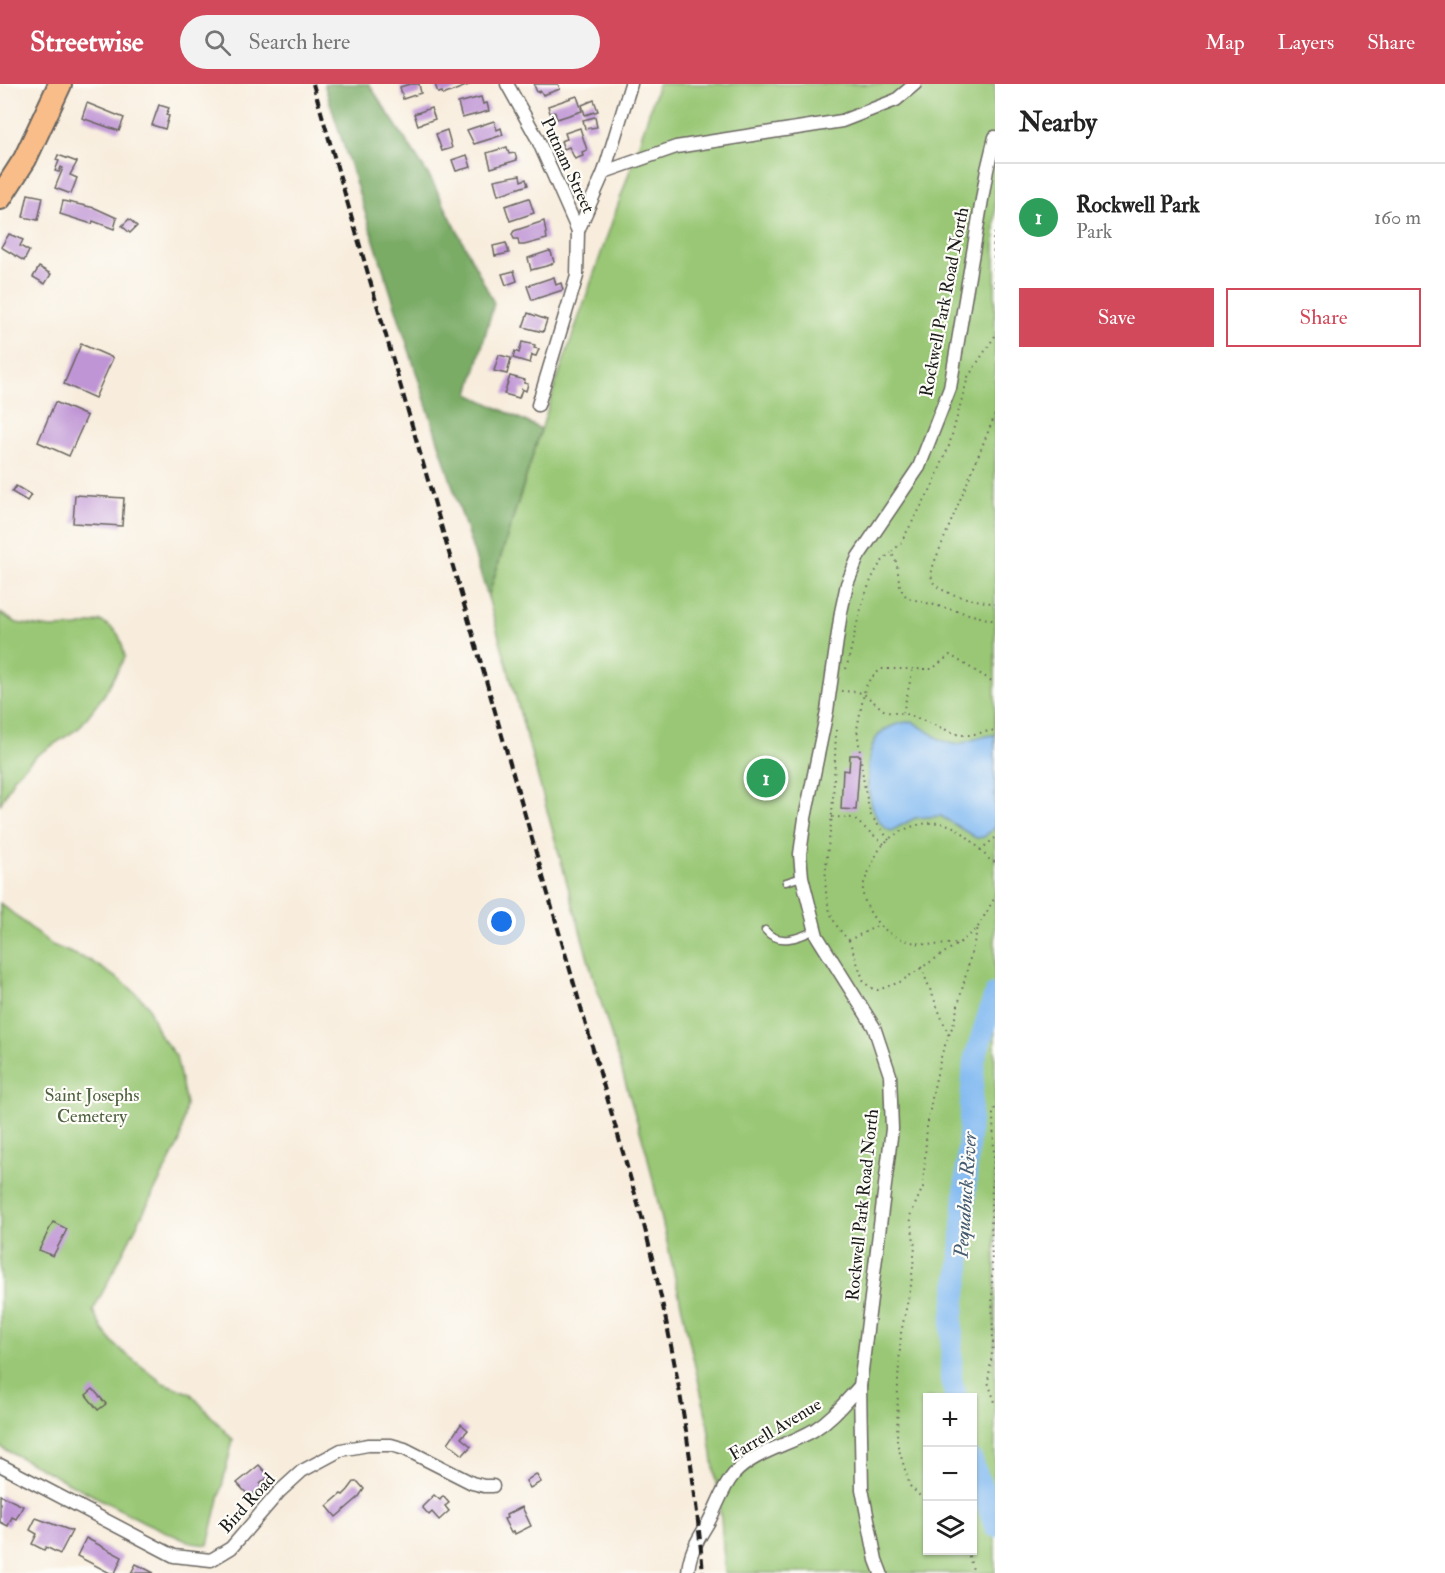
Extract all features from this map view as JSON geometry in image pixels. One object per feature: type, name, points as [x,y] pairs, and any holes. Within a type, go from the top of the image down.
[{"type":"highway","points":[[0,198],[25,159],[60,84]]},
{"type":"street","name":"Putnam Street","points":[[507,84],[537,138],[579,231],[577,276],[538,405]]},
{"type":"street","points":[[579,231],[604,172],[631,84]]},
{"type":"street","points":[[604,172],[676,147],[842,121],[896,100],[915,84]]},
{"type":"street","name":"Rockwell Park Road North","points":[[881,1573],[876,1560],[862,1489],[860,1386],[892,1130],[890,1075],[874,1027],[817,936],[802,877],[800,854],[827,711],[847,584],[858,557],[919,466],[950,388],[987,170],[995,137]]},
{"type":"street","name":"Farrell Avenue","points":[[688,1573],[692,1549],[735,1472],[824,1422],[840,1409],[860,1386]]},
{"type":"street","name":"Bird Road","points":[[0,1465],[174,1556],[211,1560],[231,1548],[279,1492],[302,1472],[341,1450],[368,1445],[391,1445],[405,1449],[472,1483],[492,1486]]},
{"type":"lane","points":[[786,882],[802,877]]},
{"type":"lane","points":[[765,930],[771,937],[782,940],[797,938],[816,930]]},
{"type":"path","points":[[995,233],[995,287]]},
{"type":"path","points":[[845,674],[868,586],[882,561],[900,544],[932,487],[950,446],[968,377],[995,336]]},
{"type":"path","points":[[995,415],[931,575],[940,590],[995,604]]},
{"type":"path","points":[[891,553],[898,567],[898,583],[901,592],[908,598],[995,621]]},
{"type":"path","points":[[889,840],[870,814],[857,729],[864,694],[870,679],[884,668],[932,669],[950,655],[995,683]]},
{"type":"path","points":[[903,713],[912,668]]},
{"type":"path","points":[[842,683],[838,691],[864,694],[886,712],[903,713],[959,735],[995,730]]},
{"type":"path","points":[[837,727],[832,817],[824,887],[831,917],[840,932],[849,940],[864,982],[878,990],[900,982],[961,942],[978,927]]},
{"type":"path","points":[[832,817],[853,818],[884,844]]},
{"type":"path","points":[[961,942],[946,945],[905,941],[879,925],[873,918],[863,893],[870,868],[884,844],[889,840],[911,827],[940,822],[963,833],[990,860],[995,862]]},
{"type":"path","points":[[980,850],[995,838]]},
{"type":"path","points":[[924,1501],[910,1486],[897,1443],[901,1333],[911,1285],[915,1246],[910,1216],[923,1187],[928,1117],[942,1053],[949,1036],[978,927],[995,897]]},
{"type":"path","points":[[849,940],[879,925]]},
{"type":"path","points":[[921,968],[949,1036]]},
{"type":"path","points":[[995,1108],[991,1205],[993,1346],[988,1382],[995,1402]]},
{"type":"path","points":[[969,1555],[974,1573]]},
{"type":"green space","points":[[324,84],[369,84],[431,179],[494,303],[469,394],[541,429],[488,597]]},
{"type":"green space","points":[[658,84],[995,84],[995,1573],[725,1573],[721,1519],[707,1419],[647,1154],[588,959],[488,597],[556,383]]},
{"type":"green space","points":[[0,613],[17,623],[51,628],[78,627],[100,621],[118,634],[125,657],[104,695],[79,728],[36,756],[15,776],[0,805]]},
{"type":"green space","name":"Saint Josephs Cemetery","points":[[0,903],[52,945],[91,961],[127,985],[147,1004],[159,1034],[176,1056],[186,1104],[180,1141],[93,1311],[103,1330],[117,1347],[163,1383],[190,1393],[233,1440],[208,1545],[191,1543],[144,1522],[0,1447]]},
{"type":"water","points":[[912,721],[952,744],[995,735],[995,827],[984,837],[976,838],[941,816],[915,818],[891,831],[882,825],[871,802],[868,787],[869,758],[878,736],[889,727]]},
{"type":"building","points":[[419,84],[421,93],[403,99],[400,87]]},
{"type":"building","points":[[435,84],[471,84],[443,95],[442,92],[438,93]]},
{"type":"building","points":[[558,84],[560,89],[543,95],[541,91],[537,92],[534,85]]},
{"type":"building","points":[[577,96],[582,111],[557,119],[555,112],[550,113],[548,106]]},
{"type":"building","points":[[481,97],[483,104],[487,103],[489,111],[462,118],[458,103]]},
{"type":"building","points":[[594,100],[598,111],[585,115],[582,105]]},
{"type":"building","points":[[87,103],[124,118],[119,131],[82,118]]},
{"type":"building","points":[[159,105],[169,108],[165,129],[152,125]]},
{"type":"building","points":[[431,108],[435,119],[418,125],[414,114]]},
{"type":"building","points":[[595,117],[597,127],[585,129],[583,120]]},
{"type":"building","points":[[494,121],[497,130],[501,128],[503,135],[474,144],[467,130]]},
{"type":"building","points":[[580,128],[587,150],[582,152],[583,156],[575,159],[569,147],[564,149],[561,141],[567,139],[565,133]]},
{"type":"building","points":[[447,130],[452,148],[442,151],[436,134]]},
{"type":"building","points":[[507,147],[509,154],[515,153],[517,160],[491,168],[487,153]]},
{"type":"building","points":[[58,155],[77,162],[70,175],[77,178],[71,194],[55,188],[63,168],[61,167],[59,172],[55,171],[59,161],[56,160]]},
{"type":"building","points":[[467,155],[471,167],[456,171],[452,160]]},
{"type":"building","points":[[520,175],[521,181],[526,179],[528,185],[498,195],[494,180]]},
{"type":"building","points":[[28,194],[43,197],[38,220],[23,217]]},
{"type":"building","points":[[529,198],[534,213],[510,221],[505,206]]},
{"type":"building","points":[[63,201],[95,208],[117,218],[114,229],[93,221],[92,224],[60,214]]},
{"type":"building","points":[[129,219],[137,226],[130,233],[122,226]]},
{"type":"building","points":[[544,221],[547,239],[519,245],[518,239],[514,239],[512,234],[514,231]]},
{"type":"building","points":[[9,234],[23,240],[20,246],[29,251],[24,261],[1,247]]},
{"type":"building","points":[[506,243],[509,253],[495,256],[493,246]]},
{"type":"building","points":[[549,251],[554,262],[531,270],[528,258]]},
{"type":"building","points":[[39,267],[51,274],[45,284],[33,277]]},
{"type":"building","points":[[514,271],[517,281],[506,285],[502,274]]},
{"type":"building","points":[[554,277],[556,285],[561,283],[563,290],[532,300],[527,286]]},
{"type":"building","points":[[528,313],[547,320],[543,332],[523,327]]},
{"type":"building","points":[[522,342],[535,345],[534,348],[539,349],[536,356],[532,355],[530,363],[513,358],[515,351],[519,353]]},
{"type":"building","points":[[81,344],[113,358],[95,398],[64,384]]},
{"type":"building","points":[[499,355],[511,358],[507,374],[494,371]]},
{"type":"building","points":[[510,376],[525,380],[524,383],[528,384],[526,391],[522,389],[519,398],[504,394]]},
{"type":"building","points":[[55,402],[87,416],[69,456],[38,442]]},
{"type":"building","points":[[16,486],[31,495],[27,501],[12,492]]},
{"type":"building","points":[[75,495],[124,498],[122,526],[73,523]]},
{"type":"building","points":[[850,755],[860,755],[856,810],[841,809],[843,770],[849,771]]},
{"type":"building","points":[[53,1222],[67,1229],[53,1256],[39,1250]]},
{"type":"building","points":[[93,1389],[106,1404],[98,1410],[86,1395]]},
{"type":"building","points":[[461,1424],[468,1430],[461,1438],[471,1446],[463,1455],[448,1443]]},
{"type":"building","points":[[259,1465],[269,1476],[250,1497],[237,1483]]},
{"type":"building","points":[[536,1474],[541,1482],[530,1488],[526,1481]]},
{"type":"building","points":[[354,1482],[358,1482],[364,1489],[358,1498],[336,1517],[327,1506],[341,1494],[343,1495]]},
{"type":"building","points":[[0,1495],[23,1506],[16,1519],[12,1517],[8,1526],[0,1522]]},
{"type":"building","points":[[434,1495],[440,1500],[443,1496],[449,1503],[445,1506],[449,1511],[439,1520],[432,1512],[429,1515],[422,1507]]},
{"type":"building","points":[[522,1507],[531,1526],[515,1534],[514,1531],[511,1533],[504,1519],[507,1518],[506,1515]]},
{"type":"building","points":[[36,1518],[72,1531],[60,1554],[46,1547],[44,1550],[32,1544],[37,1534],[30,1530]]},
{"type":"building","points":[[86,1538],[122,1557],[115,1573],[110,1573],[77,1556]]},
{"type":"building","points":[[136,1564],[154,1573],[131,1573]]},
{"type":"waterway","name":"Pequabuck River","points":[[955,1393],[951,1379],[952,1321],[960,1267],[974,1061],[995,994]]},
{"type":"waterway","name":"Pequabuck River","points":[[977,1475],[995,1526]]},
{"type":"railway","points":[[313,84],[644,1225],[681,1398],[694,1485],[703,1573]]},
{"type":"place","name":"Rockwell Park","points":[[766,778]]}]
